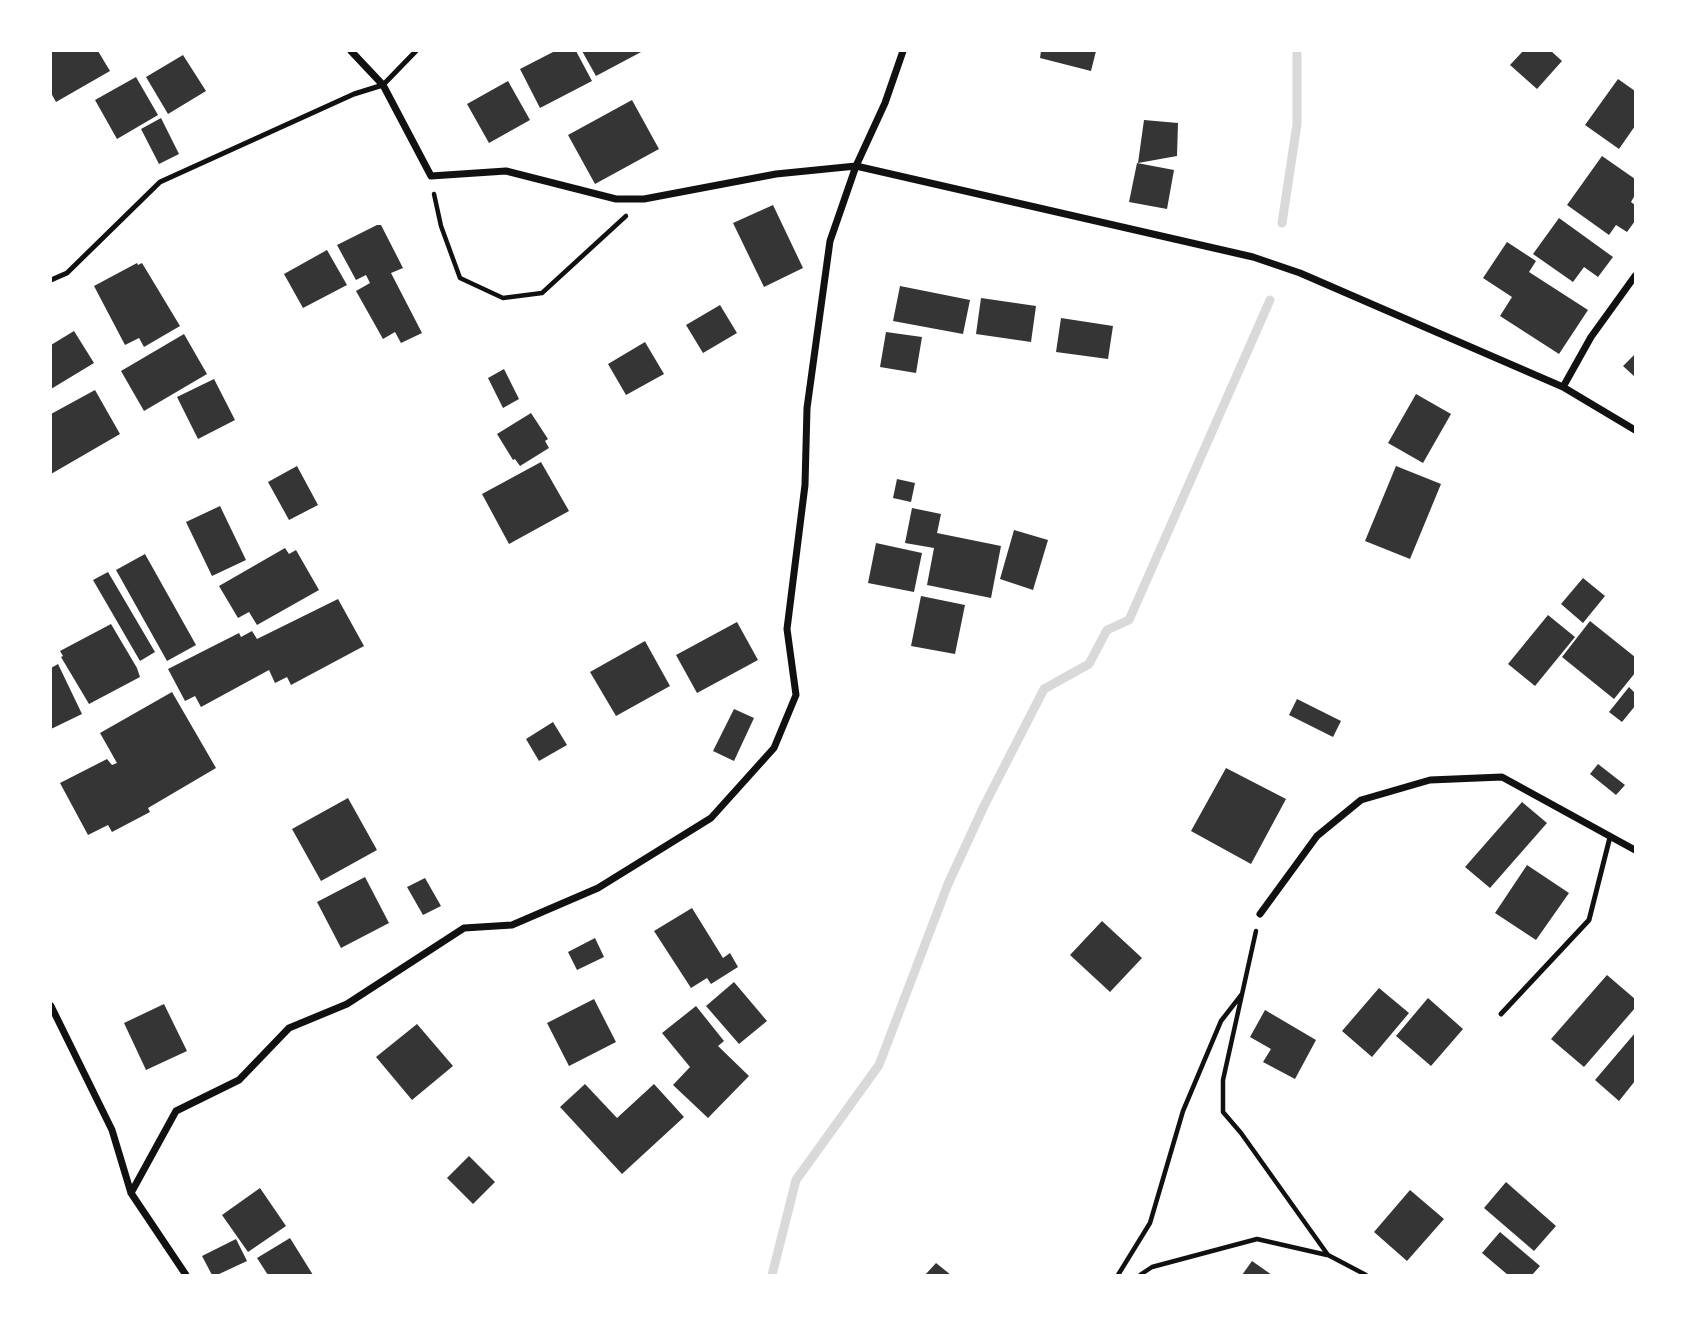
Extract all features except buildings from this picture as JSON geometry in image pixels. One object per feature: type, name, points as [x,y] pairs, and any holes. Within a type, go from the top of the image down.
[{"type":"street","points":[[351,51],[383,85],[431,176],[506,171],[616,199],[644,199],[776,174],[856,166],[1253,257],[1300,273],[1563,387],[1635,430]]},
{"type":"street","points":[[131,1193],[176,1111],[239,1080],[289,1027],[347,1004],[464,928],[512,925],[598,888],[711,818],[774,748],[796,695],[787,629],[804,485],[807,408],[830,241],[856,166],[885,103],[903,51]]},
{"type":"street","points":[[1563,387],[1591,337],[1635,276]]},
{"type":"street","points":[[1260,914],[1317,836],[1361,800],[1430,780],[1502,777],[1635,850]]},
{"type":"street","points":[[51,1006],[112,1130],[131,1193],[186,1275]]},
{"type":"lane","points":[[51,280],[67,273],[160,182],[354,94],[383,85],[416,51]]},
{"type":"lane","points":[[1501,1014],[1589,920],[1610,836]]},
{"type":"path","points":[[431,176],[440,226],[460,278],[503,298],[542,293],[644,199]]},
{"type":"path","points":[[1260,914],[1223,1080],[1223,1112],[1328,1255]]},
{"type":"path","points":[[1118,1275],[1150,1223],[1183,1111],[1221,1021],[1242,994]]},
{"type":"path","points":[[1140,1275],[1152,1267],[1257,1239],[1328,1255],[1366,1275]]},
{"type":"waterway","points":[[1282,223],[1297,124],[1297,51]]},
{"type":"waterway","points":[[772,1275],[796,1180],[879,1065],[948,884],[984,806],[1044,689],[1089,664],[1107,630],[1129,620],[1270,300]]}]
